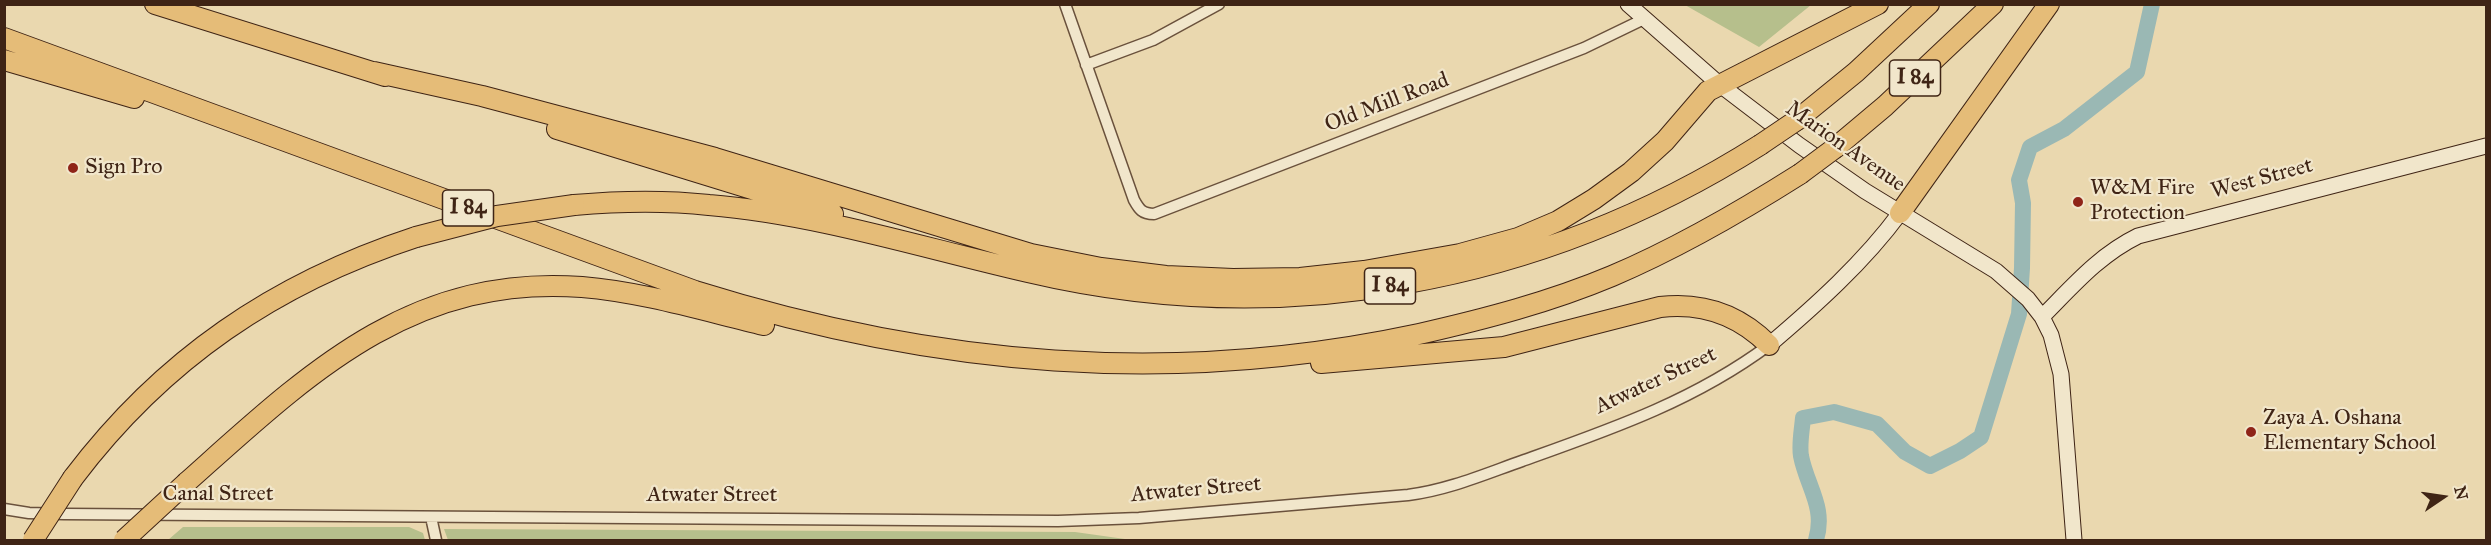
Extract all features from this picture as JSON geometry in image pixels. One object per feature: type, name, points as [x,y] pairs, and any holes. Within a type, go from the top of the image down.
[{"type":"highway","name":"I 84","points":[[154,4],[996,264],[1098,286],[1198,297],[1299,297],[1388,287],[1476,269],[1562,243],[1654,204],[1760,145],[1797,120],[1856,72],[1929,4]]},
{"type":"highway","points":[[374,72],[492,98],[715,158],[1031,254],[1134,272],[1233,279],[1300,278],[1374,270],[1460,254],[1494,246],[1537,230],[1594,200],[1631,172],[1665,141],[1702,97],[1719,84],[1878,4]]},
{"type":"highway","name":"I 84","points":[[4,38],[695,291],[735,303],[842,332],[940,350],[1041,360],[1142,364],[1242,360],[1342,348],[1401,338],[1499,314],[1577,290],[1644,262],[1708,229],[1800,174],[1885,106],[1993,4]]},
{"type":"highway","points":[[1900,213],[2049,4]]},
{"type":"highway","points":[[4,60],[361,168]]},
{"type":"highway","points":[[33,540],[73,478],[112,429],[155,385],[227,328],[284,293],[323,274],[365,255],[416,237],[496,216],[574,205],[655,202],[730,207],[824,223],[996,264]]},
{"type":"highway","points":[[124,540],[187,482],[318,370],[357,342],[408,316],[483,292],[531,287],[603,289],[846,343],[940,350]]},
{"type":"highway","points":[[1142,364],[1232,370],[1493,349],[1526,343],[1638,312],[1677,305],[1723,313],[1750,328],[1769,345]]},
{"type":"main road","name":"Marion Avenue","points":[[1628,4],[1719,84],[1833,170],[1979,260],[2014,285],[2027,298],[2042,317],[2051,335],[2061,374],[2074,540]]},
{"type":"main road","name":"West Street","points":[[2042,317],[2097,262],[2109,252],[2138,236],[2487,146]]},
{"type":"main road","name":"Atwater Street","points":[[1769,345],[1808,311],[1878,241],[1900,213]]},
{"type":"street","points":[[1065,4],[1086,65],[1153,40],[1219,4]]},
{"type":"street","name":"Old Mill Road","points":[[1086,65],[1134,200],[1142,212],[1154,214],[1584,48],[1644,19]]},
{"type":"street","name":"Atwater Street","points":[[431,518],[1099,520],[1408,495],[1445,488],[1649,414],[1714,381],[1769,345]]},
{"type":"street","name":"Canal Street","points":[[4,509],[29,513],[64,514],[431,518]]},
{"type":"street","points":[[431,518],[436,540]]},
{"type":"green space","points":[[1811,4],[1759,47],[1685,5]]},
{"type":"green space","points":[[183,527],[409,527],[423,533],[425,540],[168,540]]},
{"type":"green space","points":[[444,529],[1075,532],[1132,540],[448,540]]},
{"type":"waterway","points":[[1816,540],[1819,517],[1800,451],[1803,418],[1834,412],[1877,424],[1905,452],[1930,466],[1981,437],[2019,314],[2023,203],[2019,180],[2030,147],[2064,129],[2137,72],[2152,4]]},
{"type":"place","name":"Sign Pro","points":[[73,168]]},
{"type":"place","name":"W&M Fire Protection","points":[[2078,202]]},
{"type":"place","name":"Zaya A. Oshana Elementary School","points":[[2251,432]]}]
